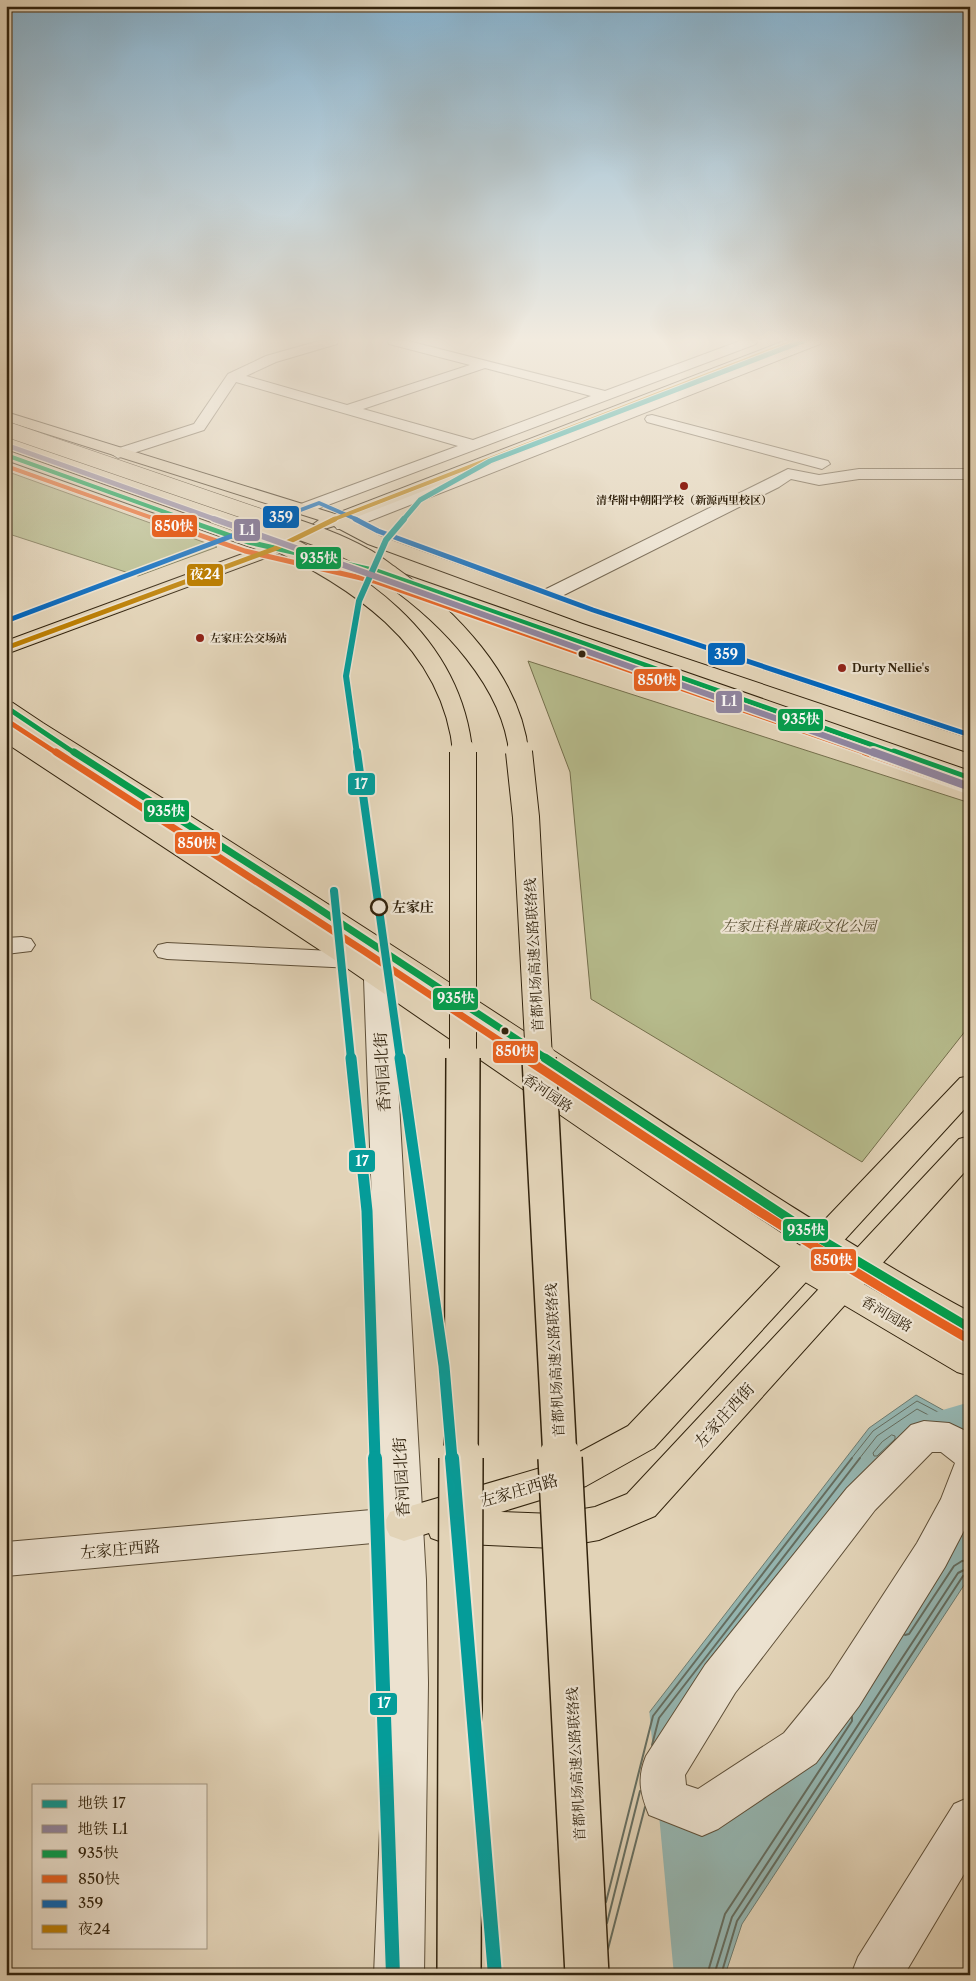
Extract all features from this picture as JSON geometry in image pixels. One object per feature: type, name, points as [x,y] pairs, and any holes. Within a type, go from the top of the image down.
[{"type":"main road","name":"首都机场高速公路联络线","points":[[19,433],[267,517],[364,557],[408,588],[448,622],[474,651],[509,711],[519,749],[526,817],[587,1975]]},
{"type":"main road","points":[[59,433],[324,516],[374,540],[539,600],[970,746]]},
{"type":"main road","points":[[6,648],[274,549],[324,516],[533,433]]},
{"type":"main road","points":[[6,632],[546,433]]},
{"type":"main road","points":[[6,444],[250,529],[316,559],[357,583],[395,616],[421,648],[445,688],[458,721],[464,764],[460,1975]]},
{"type":"main road","points":[[6,455],[248,542],[377,571],[970,779]]},
{"type":"main road","name":"香河园路","points":[[6,707],[35,728],[511,1036],[812,1253]]},
{"type":"main road","name":"香河园路","points":[[6,733],[365,970],[812,1253],[910,1312],[970,1362]]},
{"type":"main road","points":[[812,1253],[970,1085]]},
{"type":"main road","name":"左家庄西街","points":[[404,1524],[554,1531],[600,1523],[641,1506],[849,1276],[970,1146]]},
{"type":"main road","name":"左家庄西路","points":[[404,1524],[572,1476],[641,1437],[812,1253]]},
{"type":"main road","name":"香河园路","points":[[910,1312],[970,1328]]},
{"type":"street","points":[[118,453],[179,433]]},
{"type":"street","points":[[432,433],[473,445]]},
{"type":"street","points":[[324,516],[473,445],[503,433]]},
{"type":"street","points":[[324,516],[556,433]]},
{"type":"street","points":[[706,433],[859,474]]},
{"type":"street","points":[[539,600],[772,484],[788,474],[819,480],[859,474],[970,474]]},
{"type":"street","points":[[167,951],[365,970]]},
{"type":"street","name":"香河园北街","points":[[365,970],[404,1524],[407,1674],[399,1975]]},
{"type":"street","points":[[970,1453],[949,1438],[924,1436],[861,1499],[720,1679],[662,1771],[664,1800],[702,1813],[800,1748],[844,1692],[931,1555],[959,1502],[970,1471]]},
{"type":"street","name":"左家庄西路","points":[[6,1559],[404,1524]]},
{"type":"street","points":[[876,1975],[970,1820]]},
{"type":"green space","points":[[6,471],[217,547],[138,576],[6,533]]},
{"type":"green space","name":"左家庄科普廉政文化公园","points":[[528,661],[970,803],[970,1025],[862,1162],[591,999],[570,772]]},
{"type":"water","points":[[916,1395],[970,1425],[970,1453],[924,1436],[662,1771],[702,1813],[800,1748],[970,1471],[970,1576],[742,1924],[725,1975],[583,1975],[648,1714],[869,1428]]},
{"type":"pier","points":[[649,1708],[674,1975],[580,1975],[646,1713]]},
{"type":"waterway","points":[[925,1429],[970,1416]]},
{"type":"metro line","name":"17","points":[[495,1975],[444,1366],[346,676],[359,601],[386,540],[420,500],[490,461],[562,433]]},
{"type":"metro line","name":"L1","points":[[6,445],[970,787]]},
{"type":"metro line","name":"17","points":[[334,891],[367,1211],[393,1975]]},
{"type":"transit line","name":"夜24","points":[[6,648],[274,549],[334,519],[556,433]]},
{"type":"transit line","name":"935快","points":[[6,455],[248,542],[377,571],[970,779]]},
{"type":"transit line","name":"850快","points":[[6,466],[245,551],[374,581],[967,788]]},
{"type":"transit line","name":"359","points":[[6,621],[319,503],[339,510],[378,531],[593,610],[970,735]]},
{"type":"transit line","name":"935快","points":[[6,707],[35,728],[370,942],[767,1206],[867,1269],[970,1328]]},
{"type":"transit line","name":"850快","points":[[6,720],[364,951],[761,1215],[862,1278],[965,1337]]},
{"type":"place","name":"清华附中朝阳学校（新源西里校区）","points":[[684,486]]},
{"type":"place","name":"左家庄公交场站","points":[[200,638]]},
{"type":"place","name":"Durty Nellie's","points":[[842,668]]},
{"type":"place","name":"左家庄","points":[[379,907]]}]
